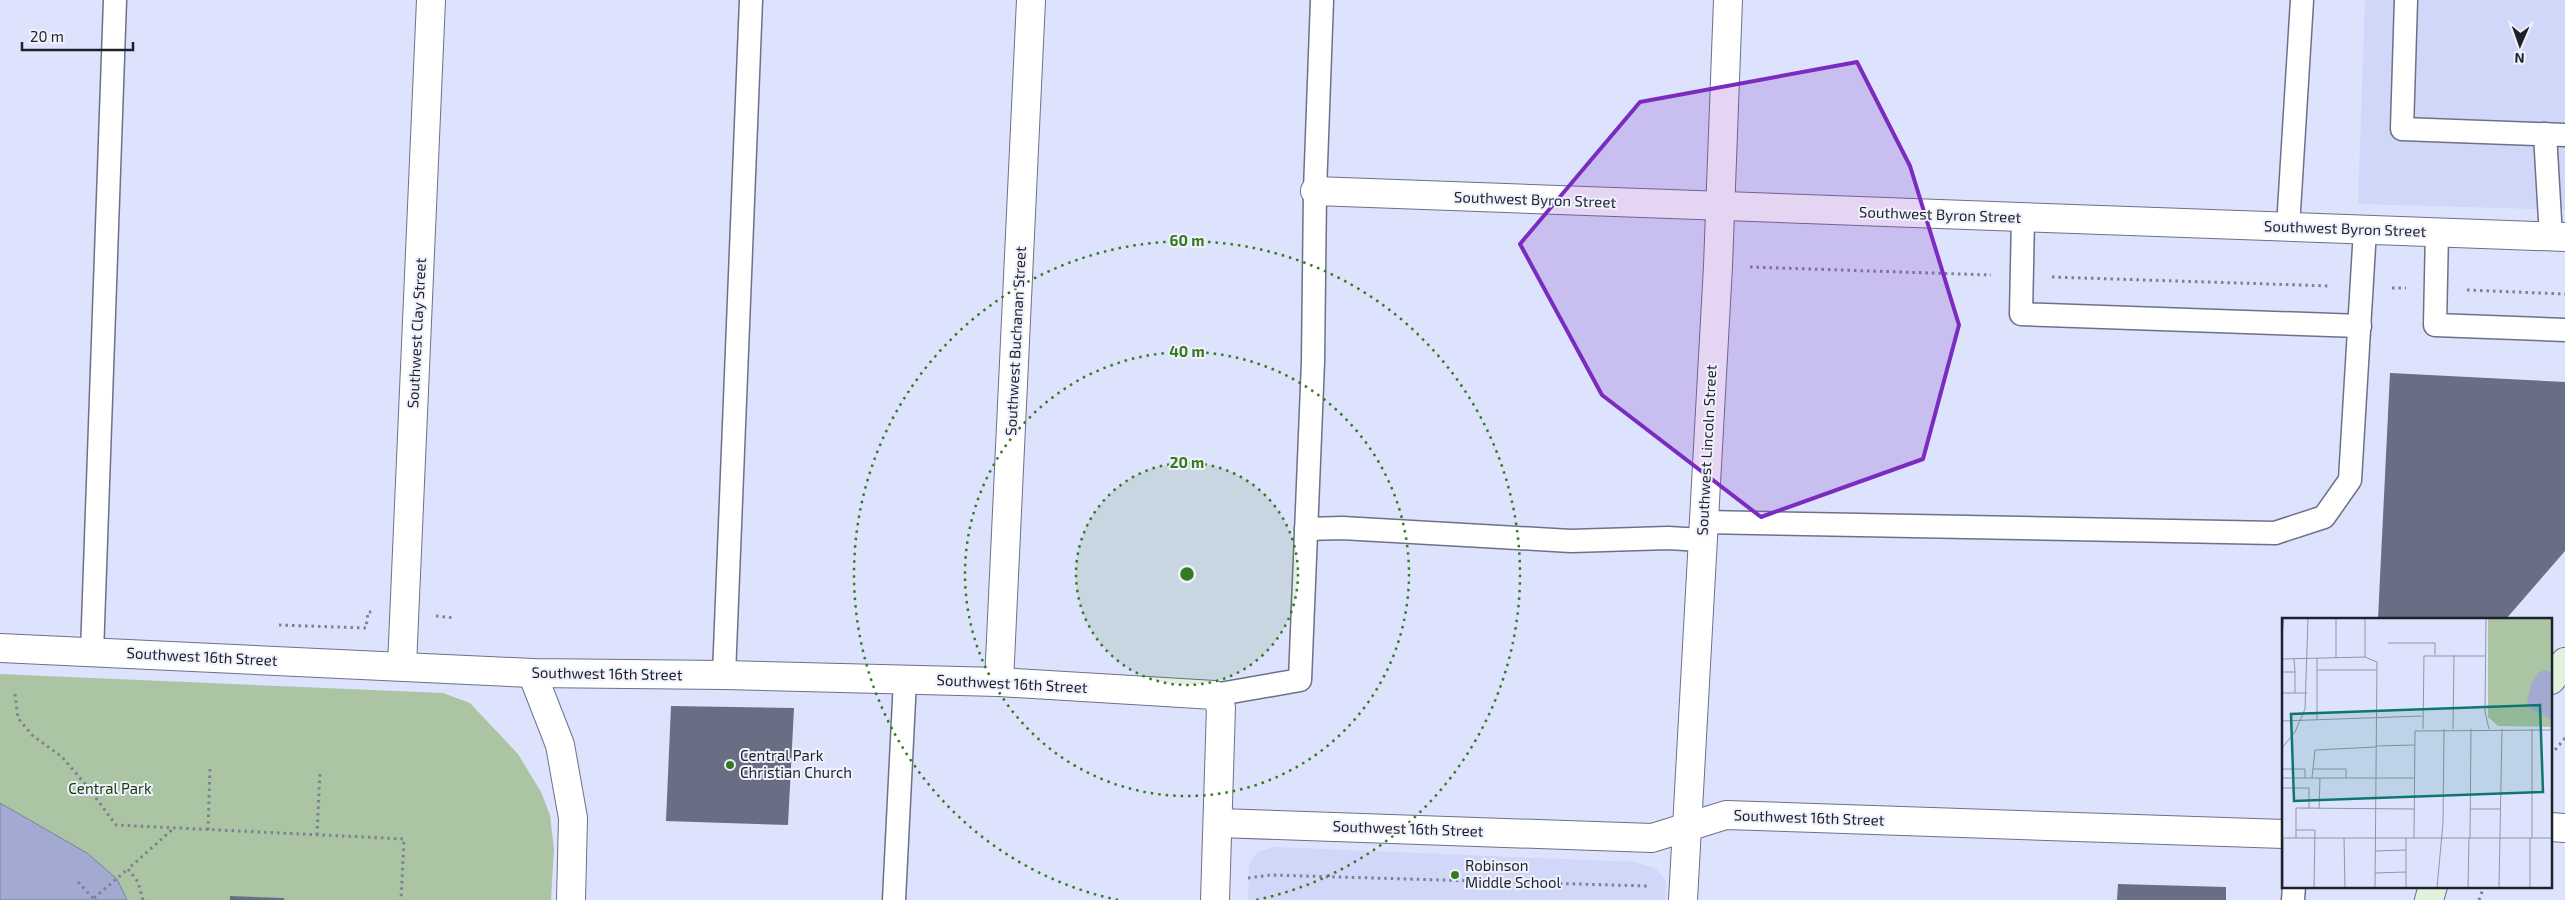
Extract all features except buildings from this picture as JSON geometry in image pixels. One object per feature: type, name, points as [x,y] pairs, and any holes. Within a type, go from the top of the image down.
[{"type":"main road","points":[[2552,679],[2565,662]]},
{"type":"street","name":"Southwest Clay Street","points":[[402,666],[432,0]]},
{"type":"street","name":"Southwest Buchanan Street","points":[[999,682],[1031,0]]},
{"type":"street","name":"Southwest Lincoln Street","points":[[1683,900],[1718,266],[1728,0]]},
{"type":"street","name":"Southwest Byron Street","points":[[1315,191],[2558,237]]},
{"type":"street","name":"Southwest 16th Street","points":[[0,648],[532,673],[724,675],[999,682],[1214,695]]},
{"type":"street","points":[[532,673],[560,745],[573,818],[571,900]]},
{"type":"street","points":[[1214,695],[1221,707],[1215,888]]},
{"type":"street","name":"Southwest 16th Street","points":[[1218,823],[1652,838],[1726,815],[2282,834]]},
{"type":"street","points":[[2552,827],[2565,828]]},
{"type":"lane","points":[[92,652],[115,0]]},
{"type":"lane","points":[[724,675],[751,0]]},
{"type":"lane","points":[[1214,695],[1300,680],[1313,362],[1315,191],[1322,0]]},
{"type":"lane","points":[[2288,227],[2302,0]]},
{"type":"lane","points":[[2406,0],[2402,129],[2555,135],[2558,237]]},
{"type":"lane","points":[[2023,218],[2021,314],[2360,326]]},
{"type":"lane","points":[[1306,528],[1342,528],[1571,542],[1668,538],[1703,531],[2275,533],[2324,517],[2350,480],[2365,230]]},
{"type":"lane","points":[[2436,232],[2435,324],[2565,330]]},
{"type":"lane","points":[[894,900],[905,680]]},
{"type":"path","points":[[1718,266],[2565,294]]},
{"type":"path","points":[[269,625],[366,628],[368,612],[456,618]]},
{"type":"path","points":[[14,694],[18,718],[32,735],[62,758],[87,786],[116,825],[404,839],[401,900]]},
{"type":"path","points":[[2552,754],[2565,738]]},
{"type":"path","points":[[208,830],[210,768]]},
{"type":"path","points":[[317,835],[320,772]]},
{"type":"path","points":[[78,882],[95,899],[174,828]]},
{"type":"path","points":[[128,870],[138,882],[143,900]]},
{"type":"path","points":[[1215,888],[1248,878],[1270,875],[1647,886]]},
{"type":"path","points":[[2479,900],[2483,888]]},
{"type":"highlighted area","points":[[1857,62],[1910,166],[1959,325],[1923,459],[1761,517],[1602,395],[1520,244],[1640,102]]},
{"type":"shaded area","points":[[2365,0],[2565,0],[2565,210],[2358,204]]},
{"type":"shaded area","points":[[0,803],[87,853],[117,879],[127,900],[0,900]]},
{"type":"shaded area","name":"Robinson Middle School","points":[[1275,847],[1634,862],[1655,868],[1666,881],[1665,900],[1248,900],[1249,864],[1257,852]]},
{"type":"green space","name":"Central Park","points":[[0,674],[443,693],[470,703],[518,754],[541,792],[550,815],[554,849],[551,900],[0,900]]},
{"type":"place","name":"Central Park Christian Church","points":[[730,765]]},
{"type":"place","name":"Robinson Middle School","points":[[1455,875]]}]
